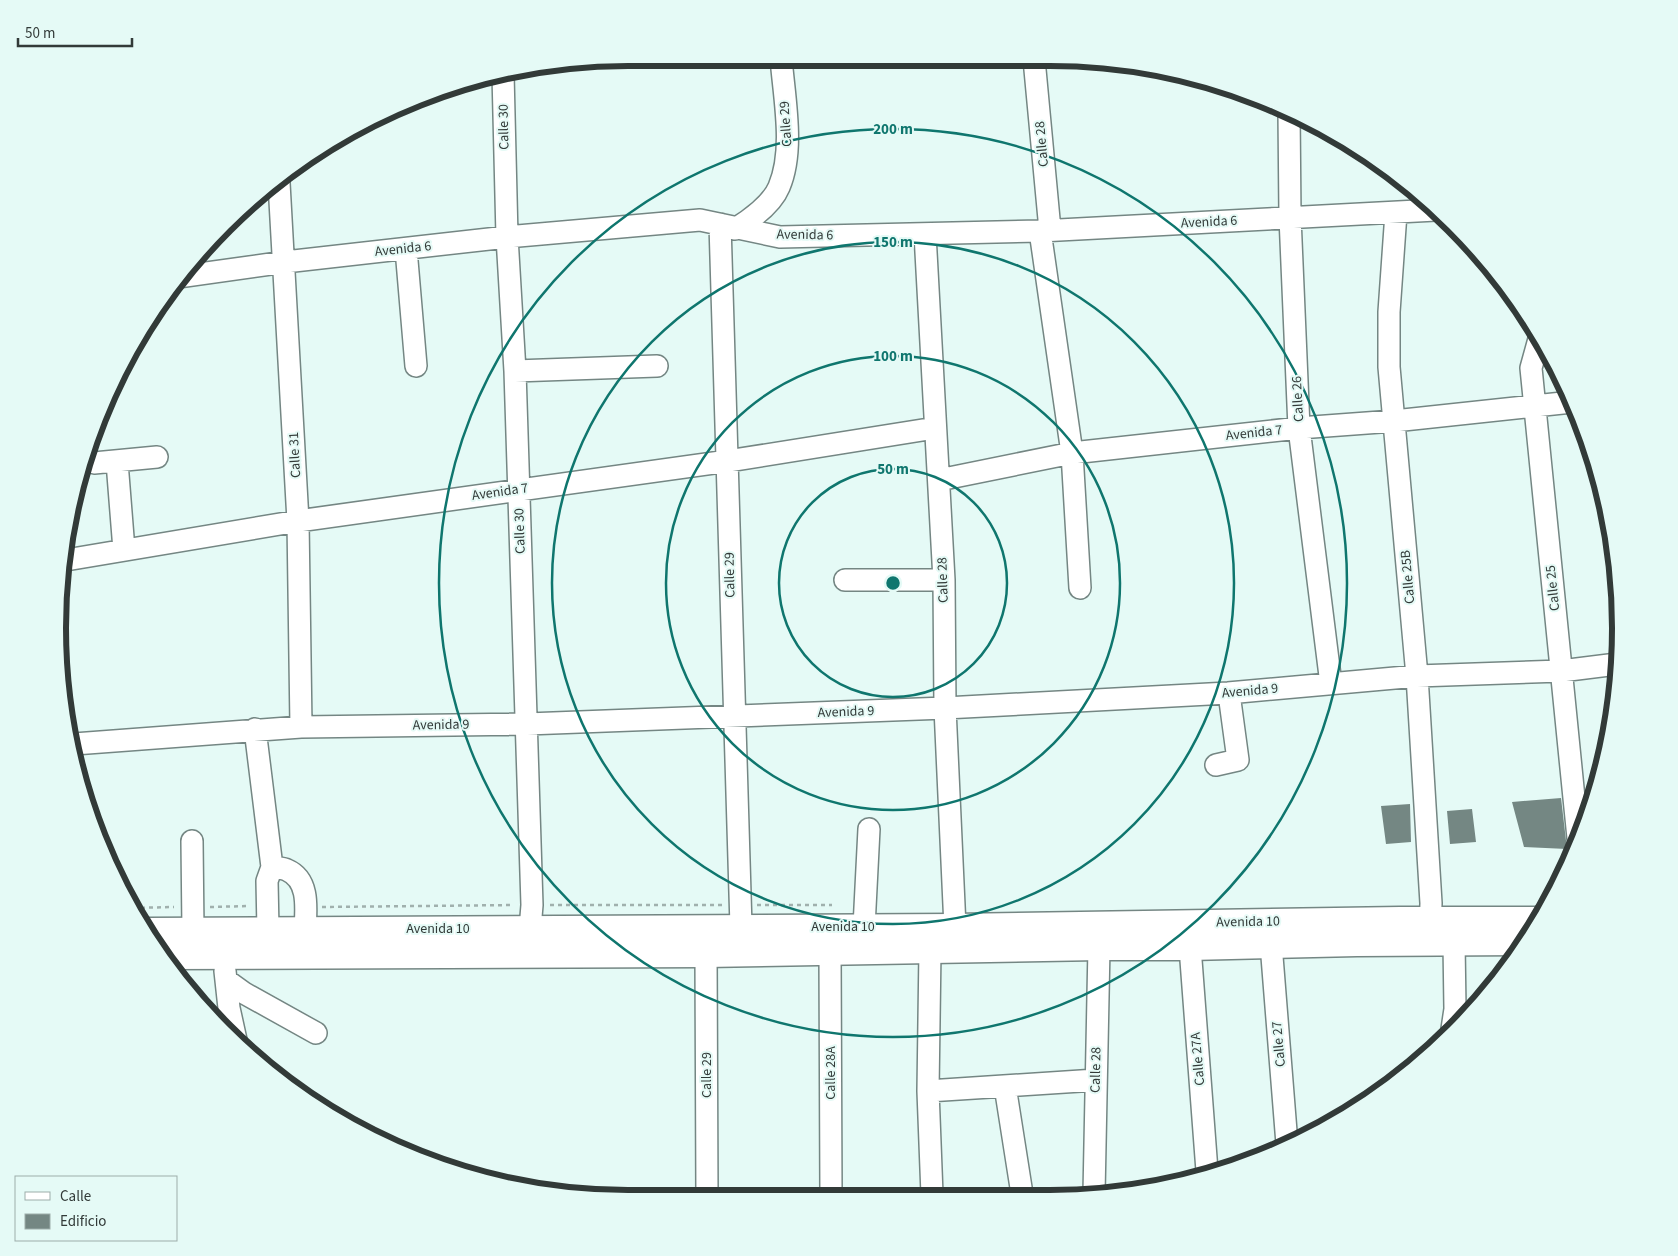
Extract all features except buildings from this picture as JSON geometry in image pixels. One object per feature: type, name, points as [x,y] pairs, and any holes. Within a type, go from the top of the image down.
[{"type":"main road","name":"Avenida 10","points":[[154,929],[193,919],[864,916],[955,927],[1438,935],[1516,941]]},
{"type":"main road","name":"Avenida 10","points":[[174,958],[225,968],[830,951],[1190,947],[1438,935],[1528,922]]},
{"type":"street","name":"Calle 29","points":[[741,916],[728,461],[728,226],[749,220],[764,207],[779,188],[788,152],[782,66]]},
{"type":"street","name":"Calle 28","points":[[1034,66],[1045,230],[1072,453],[1080,588]]},
{"type":"street","name":"Calle 30","points":[[503,80],[507,238],[515,371],[527,724],[531,917]]},
{"type":"street","name":"Calle 26","points":[[1289,120],[1290,217],[1300,428],[1331,684]]},
{"type":"street","name":"Calle 31","points":[[279,188],[298,521],[302,727]]},
{"type":"street","name":"Avenida 6","points":[[191,275],[285,262],[507,238],[700,220],[780,237],[1045,230],[1425,211]]},
{"type":"street","name":"Calle 25B","points":[[1396,213],[1389,312],[1389,367],[1438,935],[1455,1009],[1454,1018]]},
{"type":"street","name":"Calle 28","points":[[925,234],[944,580],[945,708],[955,927]]},
{"type":"street","points":[[406,249],[416,366]]},
{"type":"street","name":"Calle 25","points":[[1537,348],[1531,368],[1534,405],[1577,823]]},
{"type":"street","points":[[515,371],[657,366]]},
{"type":"street","name":"Avenida 7","points":[[939,480],[1072,453],[1300,428],[1394,421],[1564,403]]},
{"type":"street","name":"Avenida 7","points":[[71,559],[298,521],[728,461],[935,428]]},
{"type":"street","points":[[94,463],[158,457]]},
{"type":"street","points":[[117,462],[124,550]]},
{"type":"street","points":[[844,580],[944,580]]},
{"type":"street","name":"Avenida 9","points":[[78,744],[302,727],[527,724],[945,708],[1228,693],[1417,676],[1561,671],[1611,665]]},
{"type":"street","points":[[1216,765],[1238,760],[1228,693]]},
{"type":"street","points":[[255,729],[272,867],[268,881],[267,918]]},
{"type":"street","points":[[864,916],[869,829]]},
{"type":"street","points":[[192,841],[193,919]]},
{"type":"street","points":[[272,867],[287,870],[296,875],[303,884],[305,918]]},
{"type":"street","name":"Calle 27","points":[[1271,944],[1286,1137]]},
{"type":"street","name":"Calle 28","points":[[1094,1188],[1099,947]]},
{"type":"street","name":"Calle 27A","points":[[1190,947],[1207,1167]]},
{"type":"street","points":[[930,950],[928,1091],[932,1190]]},
{"type":"street","name":"Calle 28A","points":[[830,951],[831,1190]]},
{"type":"street","name":"Calle 29","points":[[706,954],[707,1190]]},
{"type":"street","points":[[225,968],[244,994],[316,1033]]},
{"type":"street","points":[[225,968],[229,1008],[233,1027]]},
{"type":"street","points":[[928,1091],[1096,1080]]},
{"type":"street","points":[[1005,1086],[1021,1190]]},
{"type":"path","points":[[142,910],[193,919],[267,918]]},
{"type":"path","points":[[305,918],[864,916]]}]
